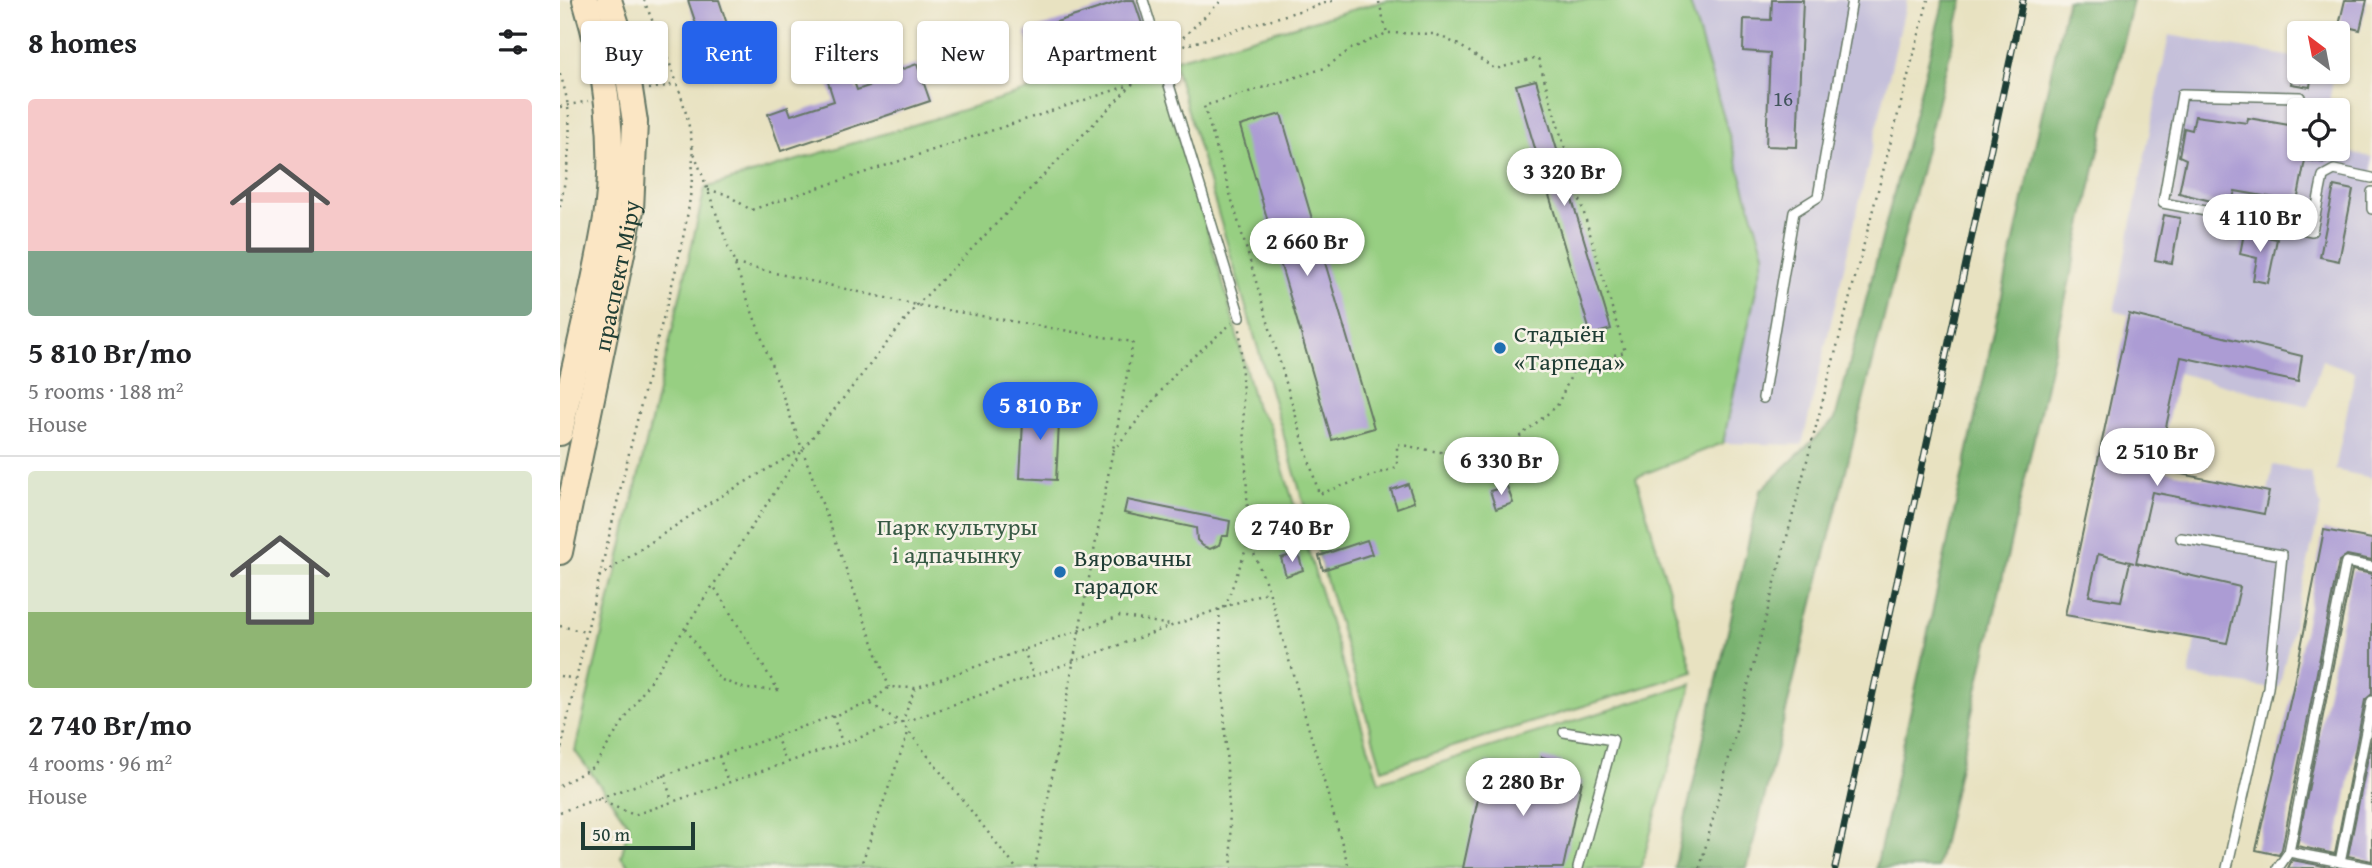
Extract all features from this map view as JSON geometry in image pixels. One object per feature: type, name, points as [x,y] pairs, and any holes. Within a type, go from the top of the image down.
[{"type":"main road","name":"праспект Міру","points":[[560,433],[606,216],[610,167],[605,97],[598,51],[584,0]]},
{"type":"main road","name":"праспект Міру","points":[[560,552],[631,210],[635,122],[623,44],[610,0]]},
{"type":"lane","points":[[1143,0],[1150,21]]},
{"type":"lane","points":[[1763,398],[1794,212],[1818,197],[1852,0]]},
{"type":"lane","points":[[1170,84],[1240,317]]},
{"type":"lane","points":[[2300,97],[2182,94],[2163,203],[2312,231],[2323,176],[2334,170],[2372,178]]},
{"type":"lane","points":[[2372,191],[2372,209]]},
{"type":"lane","points":[[2181,538],[2282,555],[2268,688],[2227,868]]},
{"type":"lane","points":[[2278,868],[2289,852],[2346,562],[2372,567]]},
{"type":"lane","points":[[2340,862],[2372,701]]},
{"type":"lane","points":[[1564,733],[1613,740],[1578,868]]},
{"type":"lane","points":[[2289,852],[2372,868]]},
{"type":"path","points":[[644,0],[677,84],[692,145],[708,190],[889,687]]},
{"type":"path","points":[[1181,39],[1222,0]]},
{"type":"path","points":[[1181,47],[1335,0]]},
{"type":"path","points":[[1700,868],[1928,0]]},
{"type":"path","points":[[1378,1],[1387,33]]},
{"type":"path","points":[[1387,33],[1436,34],[1459,45],[1495,69],[1538,58],[1625,352],[1576,365],[1557,406],[1514,441],[1481,454],[1438,452],[1397,444],[1397,467],[1319,494],[1204,106],[1325,68],[1351,49],[1387,33]]},
{"type":"path","points":[[560,74],[570,104],[567,171],[560,207]]},
{"type":"path","points":[[708,190],[726,194],[751,210],[1132,85]]},
{"type":"path","points":[[560,786],[594,766],[803,449],[918,305],[1132,85]]},
{"type":"path","points":[[560,107],[570,104]]},
{"type":"path","points":[[560,755],[586,632],[676,264],[691,181],[692,145]]},
{"type":"path","points":[[735,264],[918,305],[1133,342],[1035,868]]},
{"type":"path","points":[[1112,452],[1178,370],[1240,317]]},
{"type":"path","points":[[1240,317],[1249,541],[1269,591],[1349,868]]},
{"type":"path","points":[[599,578],[708,504],[803,449]]},
{"type":"path","points":[[1226,607],[1249,541]]},
{"type":"path","points":[[685,628],[719,679],[746,689],[778,690],[713,585]]},
{"type":"path","points":[[597,799],[634,815],[902,723],[1269,591]]},
{"type":"path","points":[[1219,610],[1232,868]]},
{"type":"path","points":[[560,812],[870,703],[889,687],[915,688],[1120,616],[1172,626]]},
{"type":"path","points":[[560,626],[586,632]]},
{"type":"path","points":[[1024,650],[1033,675]]},
{"type":"path","points":[[560,676],[576,679]]},
{"type":"path","points":[[902,723],[915,688]]},
{"type":"path","points":[[870,703],[902,723],[1016,868]]},
{"type":"path","points":[[833,716],[842,742]]},
{"type":"path","points":[[860,868],[909,732]]},
{"type":"path","points":[[776,736],[786,762]]},
{"type":"path","points":[[719,756],[728,782]]},
{"type":"path","points":[[664,775],[672,801]]},
{"type":"shaded area","points":[[1689,0],[1907,0],[1802,445],[1723,443],[1764,253]]},
{"type":"shaded area","points":[[2169,35],[2287,56],[2287,84],[2332,84],[2330,98],[2287,98],[2287,161],[2350,161],[2350,153],[2372,157],[2372,478],[2335,470],[2355,372],[2322,360],[2308,406],[2178,373],[2157,469],[2268,492],[2273,465],[2310,472],[2321,506],[2279,687],[2268,688],[2189,676],[2195,639],[2065,615],[2129,315],[2114,311]]},
{"type":"green space","name":"Стадыён «Тарпеда»","points":[[1387,0],[1689,0],[1764,253],[1723,443],[1636,477],[1693,672],[1382,769],[1180,84],[1181,58]]},
{"type":"green space","points":[[1944,0],[1963,0],[1747,868],[1674,868],[1760,491],[1835,419]]},
{"type":"green space","points":[[2067,0],[2133,0],[1937,868],[1876,868]]},
{"type":"green space","name":"Парк культуры і адпачынку","points":[[1048,84],[1164,84],[1225,290],[1256,408],[1269,423],[1379,782],[1692,684],[1641,868],[631,868],[621,857],[629,825],[575,751],[705,188]]},
{"type":"building","points":[[688,0],[719,0],[726,21],[695,21]]},
{"type":"building","points":[[1125,0],[1134,0],[1141,21],[1059,21]]},
{"type":"building","points":[[1772,0],[1803,0],[1797,147],[1766,146],[1770,53],[1743,51],[1744,19],[1771,20]]},
{"type":"building","points":[[2345,0],[2367,0],[2360,30],[2350,28],[2350,21],[2340,21]]},
{"type":"building","points":[[917,64],[917,84],[924,84],[930,101],[781,151],[768,114],[788,107],[791,115],[834,101],[829,84],[855,84],[857,90],[875,84],[903,84],[903,69]]},
{"type":"building","points":[[1536,80],[1611,329],[1591,335],[1516,85]]},
{"type":"building","points":[[1281,114],[1374,428],[1332,440],[1240,126]]},
{"type":"building","points":[[2195,116],[2247,123],[2248,118],[2287,125],[2287,161],[2305,161],[2297,202],[2235,191],[2231,206],[2179,193],[2186,159],[2179,156],[2184,128],[2192,130]]},
{"type":"building","points":[[2334,186],[2353,190],[2339,261],[2320,257]]},
{"type":"building","points":[[2164,215],[2180,218],[2172,263],[2155,260]]},
{"type":"building","points":[[2244,233],[2277,239],[2268,283],[2253,280],[2257,258],[2240,254]]},
{"type":"building","points":[[2129,314],[2302,356],[2298,382],[2181,357],[2157,469],[2269,492],[2264,514],[2152,492],[2136,563],[2240,587],[2227,643],[2065,615]],"holes":[[[2098,554],[2130,562],[2121,601],[2089,596]]]},
{"type":"building","points":[[1024,403],[1060,405],[1056,480],[1020,478]]},
{"type":"building","points":[[1408,484],[1414,502],[1397,508],[1391,490]]},
{"type":"building","points":[[1507,486],[1513,503],[1496,509],[1490,491]]},
{"type":"building","points":[[1127,500],[1230,521],[1228,536],[1222,536],[1219,545],[1210,549],[1197,540],[1196,528],[1124,513]]},
{"type":"building","points":[[2324,530],[2372,539],[2372,560],[2347,555],[2339,561],[2279,855],[2256,850],[2292,693]]},
{"type":"building","points":[[1367,540],[1372,554],[1323,570],[1319,556]]},
{"type":"building","points":[[1298,553],[1303,570],[1286,576],[1281,558]]},
{"type":"building","points":[[2352,570],[2372,574],[2372,694],[2365,700],[2335,854],[2297,846]]},
{"type":"building","points":[[2372,737],[2372,861],[2348,856]]},
{"type":"building","points":[[1542,757],[1562,762],[1559,776],[1582,781],[1563,868],[1463,868],[1486,762],[1539,773]]},
{"type":"building","points":[[2292,860],[2335,868],[2288,868]]},
{"type":"railway","points":[[1835,868],[2023,0]]},
{"type":"place","name":"Стадыён «Тарпеда»","points":[[1500,348]]},
{"type":"place","name":"Вяровачны гарадок","points":[[1060,572]]}]
